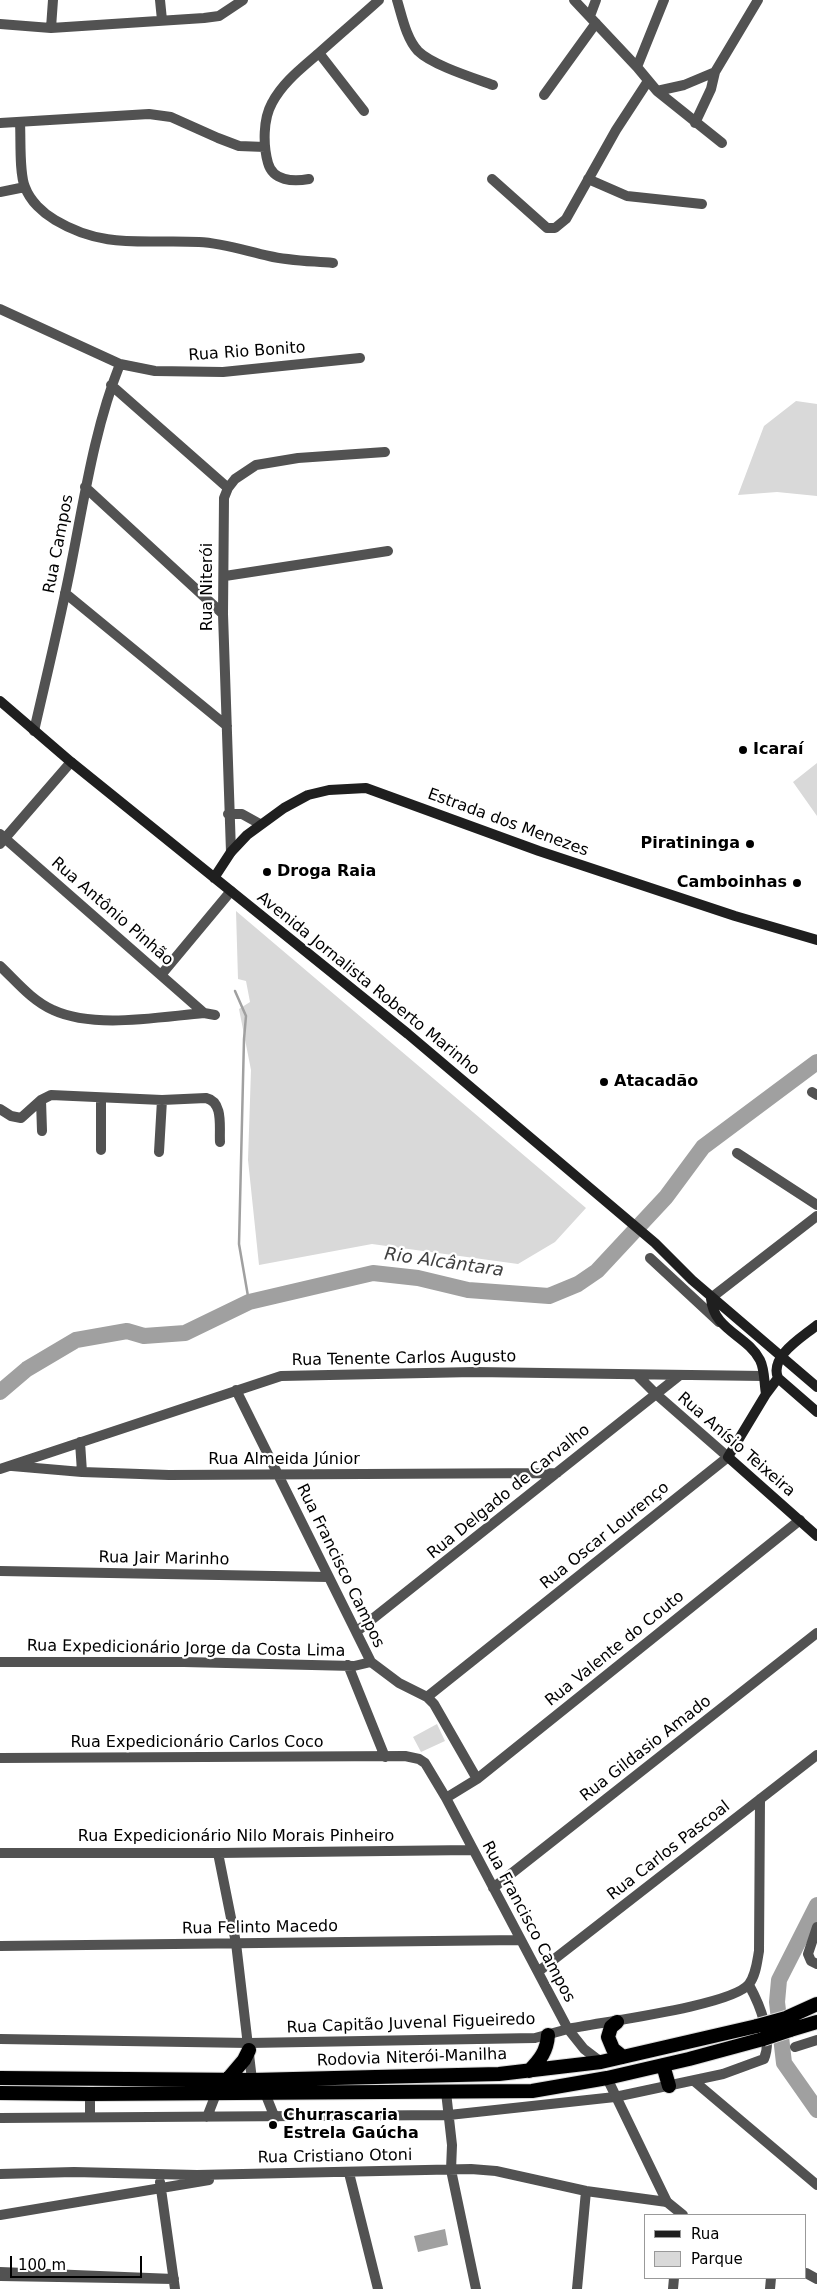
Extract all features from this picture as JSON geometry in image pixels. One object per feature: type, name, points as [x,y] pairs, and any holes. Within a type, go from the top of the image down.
[{"type":"highway","name":"Rodovia Niterói-Manilha","points":[[788,2024],[817,2004]]},
{"type":"highway","points":[[617,2022],[611,2027],[608,2037],[614,2049],[623,2057]]},
{"type":"highway","name":"Rodovia Niterói-Manilha","points":[[0,2093],[216,2094],[532,2091],[607,2078],[663,2065],[788,2024],[817,2022]]},
{"type":"highway","name":"Rodovia Niterói-Manilha","points":[[0,2078],[252,2080],[444,2076],[529,2071],[601,2062],[760,2032]]},
{"type":"highway","points":[[529,2071],[542,2058],[548,2047],[548,2035]]},
{"type":"highway","points":[[227,2080],[244,2060],[249,2047]]},
{"type":"highway","points":[[663,2065],[669,2086]]},
{"type":"main road","name":"Avenida Jornalista Roberto Marinho","points":[[0,701],[71,762],[408,1034],[655,1243],[711,1298],[817,1387]]},
{"type":"main road","name":"Estrada dos Menezes","points":[[214,878],[231,852],[260,824],[308,795],[342,788],[366,788],[539,851],[735,916],[817,940]]},
{"type":"main road","name":"Avenida Jornalista Roberto Marinho","points":[[711,1298],[713,1310],[722,1325],[756,1353],[764,1376],[766,1394]]},
{"type":"main road","points":[[817,1325],[780,1357],[776,1370],[778,1378],[817,1412]]},
{"type":"main road","name":"Rua Oscar Lourenço","points":[[728,1458],[766,1394],[778,1378]]},
{"type":"main road","name":"Rua Anísio Teixeira","points":[[728,1458],[817,1536]]},
{"type":"street","points":[[51,28],[53,0]]},
{"type":"street","points":[[160,0],[162,20]]},
{"type":"street","points":[[0,24],[51,28],[219,16],[243,0]]},
{"type":"street","points":[[309,179],[287,181],[276,176],[270,168],[265,148],[271,104],[289,80],[379,0]]},
{"type":"street","points":[[397,0],[411,41],[419,52],[445,66],[493,85]]},
{"type":"street","points":[[574,0],[658,92],[722,143]]},
{"type":"street","points":[[544,95],[593,20],[596,0]]},
{"type":"street","points":[[637,67],[664,0]]},
{"type":"street","points":[[695,123],[711,89],[715,72],[758,0]]},
{"type":"street","points":[[319,53],[364,111]]},
{"type":"street","points":[[658,92],[684,85],[715,72]]},
{"type":"street","points":[[492,179],[546,228],[551,229],[566,219],[588,179],[648,81]]},
{"type":"street","points":[[0,123],[149,114],[171,117],[189,123],[218,138],[240,146],[265,148]]},
{"type":"street","points":[[20,123],[24,187],[35,204],[49,216],[71,229],[96,238],[119,242],[216,244],[272,257],[333,263]]},
{"type":"street","points":[[588,179],[627,196],[650,200],[702,204]]},
{"type":"street","points":[[0,192],[24,187]]},
{"type":"street","name":"Rua Rio Bonito","points":[[0,309],[120,364],[155,371],[223,372],[360,358]]},
{"type":"street","name":"Rua Campos","points":[[34,730],[65,593],[85,487],[111,385],[120,364]]},
{"type":"street","points":[[111,385],[228,488],[244,472],[269,462],[385,452]]},
{"type":"street","points":[[85,487],[223,614]]},
{"type":"street","name":"Rua Niterói","points":[[228,488],[224,498],[223,516],[223,614],[228,814],[231,852]]},
{"type":"street","points":[[224,576],[388,551]]},
{"type":"street","points":[[65,593],[227,726]]},
{"type":"street","points":[[2,839],[71,762]]},
{"type":"street","points":[[228,814],[242,814],[260,824]]},
{"type":"street","name":"Rua Antônio Pinhão","points":[[2,839],[204,1014]]},
{"type":"street","points":[[161,975],[230,891]]},
{"type":"street","points":[[0,966],[32,996],[52,1010],[74,1018],[96,1021],[204,1014],[215,1015]]},
{"type":"street","points":[[0,1108],[10,1116],[21,1118],[41,1100],[51,1095],[162,1100],[206,1098],[214,1102],[219,1113],[220,1142]]},
{"type":"street","points":[[101,1098],[102,1150]]},
{"type":"street","points":[[41,1100],[42,1131]]},
{"type":"street","points":[[159,1152],[162,1100]]},
{"type":"street","points":[[737,1153],[817,1205]]},
{"type":"street","points":[[711,1298],[817,1216]]},
{"type":"street","name":"Avenida Jornalista Roberto Marinho","points":[[650,1258],[722,1325]]},
{"type":"street","name":"Rua Tenente Carlos Augusto","points":[[0,1469],[281,1376],[474,1372],[764,1376]]},
{"type":"street","name":"Rua Delgado de Carvalho","points":[[356,1632],[680,1374]]},
{"type":"street","name":"Rua Anísio Teixeira","points":[[638,1375],[656,1394],[728,1458]]},
{"type":"street","name":"Rua Francisco Campos","points":[[236,1390],[371,1662],[399,1683],[427,1697],[441,1714],[477,1779]]},
{"type":"street","points":[[80,1442],[82,1472]]},
{"type":"street","name":"Rua Oscar Lourenço","points":[[427,1697],[728,1458]]},
{"type":"street","name":"Rua Almeida Júnior","points":[[11,1466],[82,1472],[280,1476],[557,1473]]},
{"type":"street","name":"Rua Valente do Couto","points":[[446,1798],[477,1779],[800,1520]]},
{"type":"street","name":"Rua Jair Marinho","points":[[0,1571],[328,1576]]},
{"type":"street","name":"Rua Gildasio Amado","points":[[493,1888],[817,1633]]},
{"type":"street","name":"Rua Expedicionário Jorge da Costa Lima","points":[[0,1662],[184,1662],[348,1666],[371,1662]]},
{"type":"street","points":[[348,1666],[390,1757]]},
{"type":"street","name":"Rua Carlos Pascoal","points":[[539,1972],[817,1755]]},
{"type":"street","name":"Rua Francisco Campos","points":[[390,1757],[414,1757],[424,1763],[446,1798],[568,2029],[584,2049],[601,2062]]},
{"type":"street","name":"Rua Expedicionário Carlos Coco","points":[[0,1758],[390,1757]]},
{"type":"street","points":[[0,2118],[275,2118],[448,2115],[615,2097],[723,2074],[764,2059],[768,2044],[760,2010],[749,1984],[754,1974],[758,1951],[760,1799]]},
{"type":"street","name":"Rua Expedicionário Nilo Morais Pinheiro","points":[[0,1853],[472,1850]]},
{"type":"street","points":[[218,1853],[236,1943],[252,2080]]},
{"type":"street","points":[[817,1927],[808,1954],[811,1961],[817,1964]]},
{"type":"street","name":"Rua Felinto Macedo","points":[[0,1946],[521,1940]]},
{"type":"street","name":"Rua Capitão Juvenal Figueiredo","points":[[0,2039],[249,2047],[535,2038],[568,2029],[617,2022],[677,2010],[741,1991],[749,1984]]},
{"type":"street","points":[[795,2047],[815,2043]]},
{"type":"street","points":[[607,2078],[667,2202],[680,2214]]},
{"type":"street","points":[[694,2081],[817,2185]]},
{"type":"street","points":[[446,2092],[452,2145],[452,2170],[476,2289]]},
{"type":"street","points":[[265,2093],[275,2118]]},
{"type":"street","points":[[90,2094],[90,2117]]},
{"type":"street","points":[[207,2117],[216,2094]]},
{"type":"street","name":"Rua Cristiano Otoni","points":[[0,2174],[74,2172],[159,2176],[471,2169],[496,2171],[586,2192],[667,2202]]},
{"type":"street","points":[[0,2214],[252,2173]]},
{"type":"street","points":[[349,2173],[378,2289]]},
{"type":"street","points":[[159,2176],[175,2284]]},
{"type":"street","points":[[577,2289],[586,2192]]},
{"type":"street","points":[[0,2272],[175,2284]]},
{"type":"street","points":[[0,2276],[175,2284]]},
{"type":"green space","points":[[796,401],[817,404],[817,496],[777,492],[738,495],[764,426]]},
{"type":"green space","points":[[817,763],[817,816],[793,782]]},
{"type":"green space","points":[[236,911],[586,1208],[555,1242],[518,1264],[372,1244],[259,1265],[248,1160],[251,1070],[239,1009],[250,1002],[246,981],[238,979]]},
{"type":"green space","points":[[437,1724],[445,1741],[421,1752],[413,1737]]},
{"type":"shaded area","points":[[445,2229],[448,2245],[418,2252],[414,2236]]},
{"type":"waterway","points":[[235,991],[246,1016],[239,1244],[249,1302]]},
{"type":"waterway","name":"Rio Alcântara","points":[[0,1392],[27,1369],[76,1340],[127,1331],[144,1336],[185,1333],[249,1302],[373,1273],[418,1278],[468,1290],[549,1296],[578,1284],[597,1271],[666,1197],[703,1147],[817,1062]]},
{"type":"waterway","points":[[817,1905],[779,1980],[777,2002],[784,2063],[817,2110]]},
{"type":"place","name":"Icaraí","points":[[743,750]]},
{"type":"place","name":"Piratininga","points":[[750,844]]},
{"type":"place","name":"Droga Raia","points":[[267,872]]},
{"type":"place","name":"Camboinhas","points":[[797,883]]},
{"type":"place","name":"Atacadão","points":[[604,1082]]},
{"type":"place","name":"Churrascaria Estrela Gaúcha","points":[[273,2125]]}]
